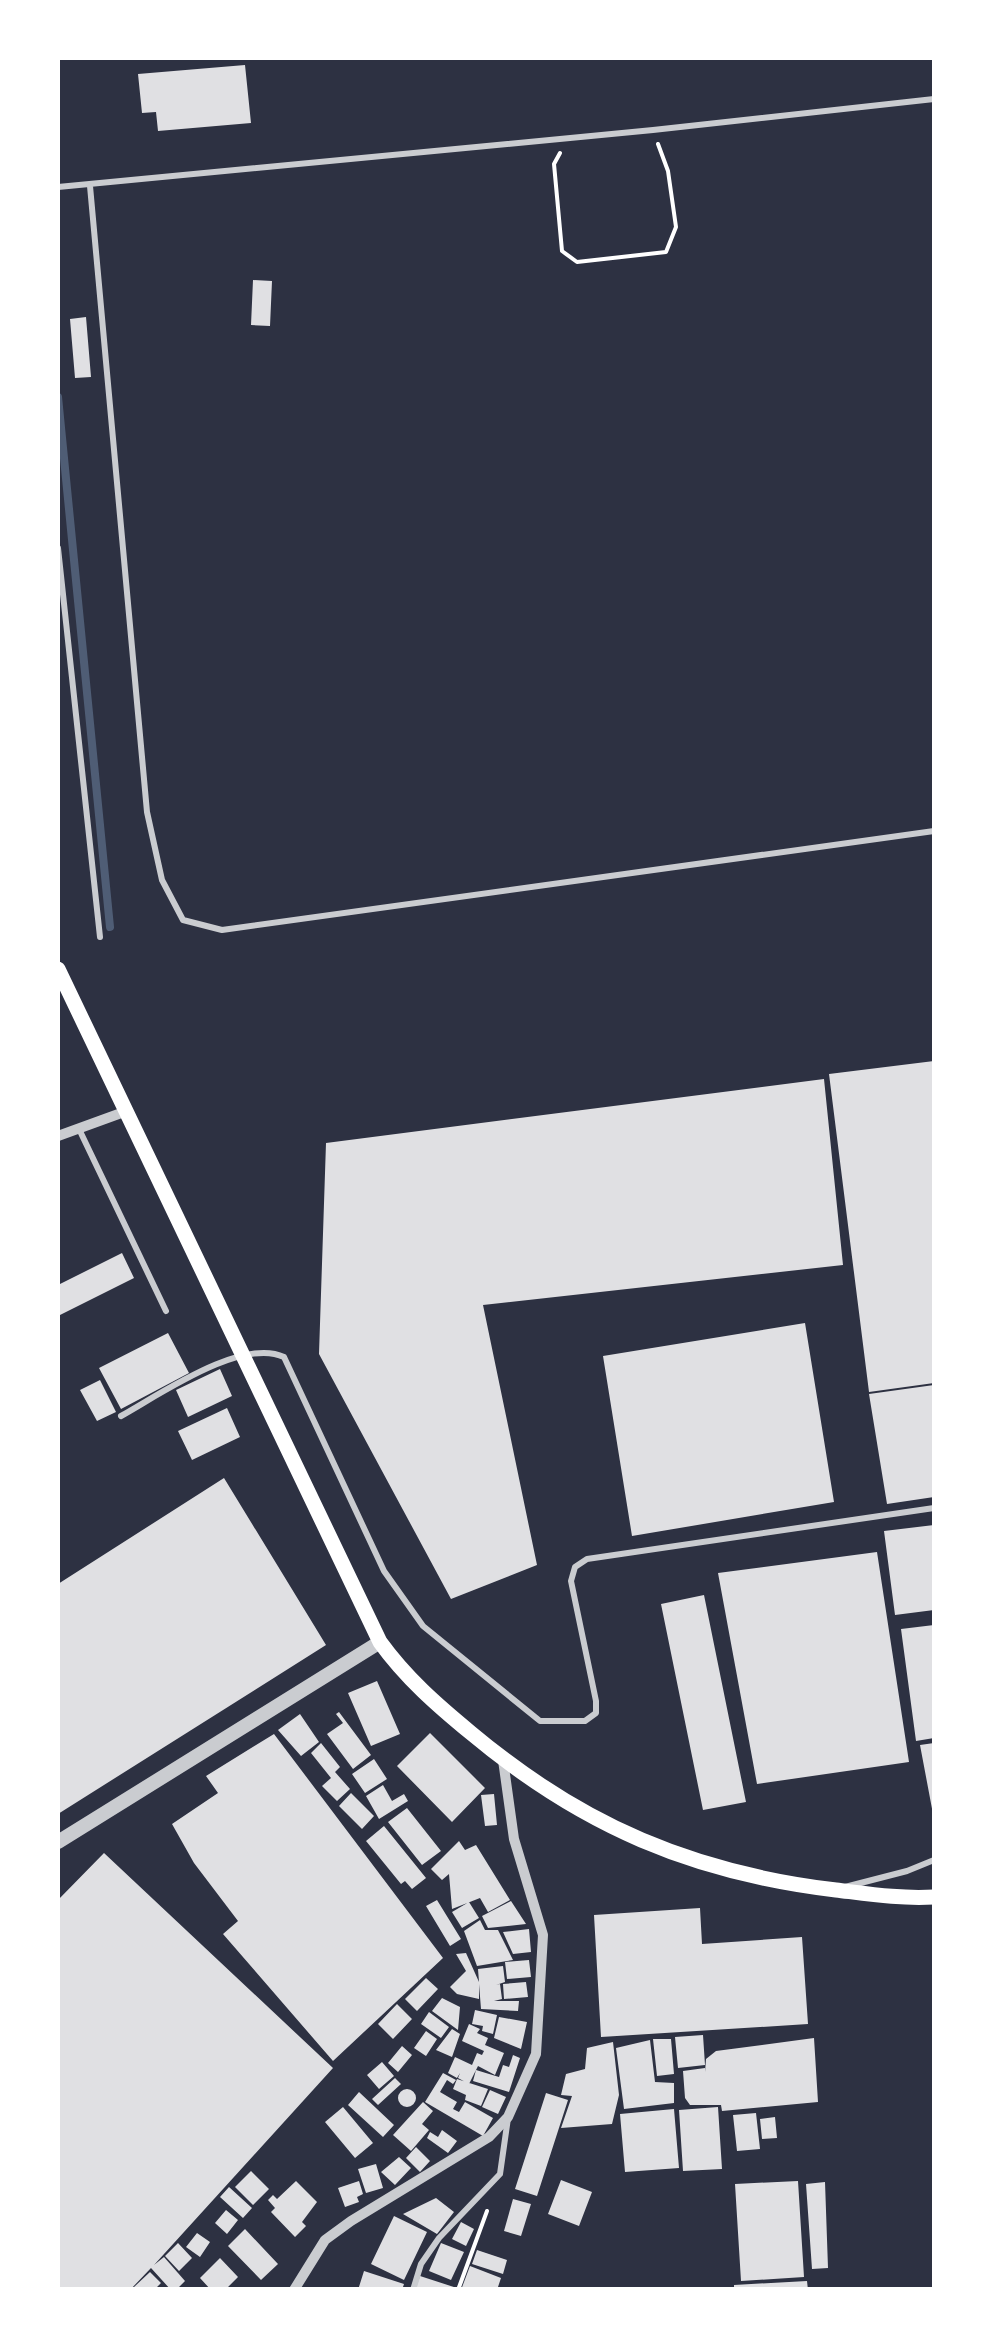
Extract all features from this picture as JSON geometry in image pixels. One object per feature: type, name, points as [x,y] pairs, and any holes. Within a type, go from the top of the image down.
[{"type":"main road","points":[[58,969],[380,1642],[416,1687],[503,1760],[604,1824],[660,1850],[751,1877],[832,1890],[934,1897]]},
{"type":"street","points":[[58,1136],[124,1112]]},
{"type":"street","points":[[58,1842],[380,1642]]},
{"type":"street","points":[[294,2290],[326,2240],[350,2221],[489,2137],[508,2116],[536,2054],[543,1935],[514,1839],[503,1760]]},
{"type":"lane","points":[[58,187],[934,99]]},
{"type":"lane","points":[[90,186],[146,812],[162,880],[183,920],[222,930],[934,832]]},
{"type":"lane","points":[[58,548],[100,937]]},
{"type":"lane","points":[[78,1129],[166,1311]]},
{"type":"lane","points":[[120,1416],[240,1354],[284,1357],[384,1571],[423,1626],[540,1721],[585,1721],[596,1713],[571,1581],[575,1567],[587,1558],[934,1508]]},
{"type":"lane","points":[[832,1890],[934,1860]]},
{"type":"lane","points":[[413,2290],[422,2264],[439,2238],[500,2174],[508,2116]]},
{"type":"path","points":[[569,138],[554,164],[562,250],[577,262],[666,252],[676,227],[668,170],[653,130]]},
{"type":"path","points":[[458,2290],[488,2207]]},
{"type":"building","points":[[245,65],[251,123],[158,131],[156,112],[142,113],[138,74]]},
{"type":"building","points":[[253,280],[272,281],[270,326],[251,325]]},
{"type":"building","points":[[86,317],[91,377],[75,378],[70,319]]},
{"type":"building","points":[[934,1061],[934,1383],[869,1392],[829,1074]]},
{"type":"building","points":[[824,1079],[843,1265],[483,1305],[537,1565],[451,1599],[319,1354],[326,1143]]},
{"type":"building","points":[[122,1253],[134,1278],[58,1316],[58,1285]]},
{"type":"building","points":[[805,1323],[834,1502],[632,1536],[603,1356]]},
{"type":"building","points":[[168,1333],[189,1373],[121,1409],[99,1368]]},
{"type":"building","points":[[220,1369],[232,1396],[188,1417],[176,1390]]},
{"type":"building","points":[[100,1380],[116,1412],[97,1421],[80,1390]]},
{"type":"building","points":[[934,1385],[934,1497],[887,1504],[869,1394]]},
{"type":"building","points":[[227,1408],[240,1437],[192,1460],[178,1431]]},
{"type":"building","points":[[224,1478],[326,1645],[58,1814],[58,1584]]},
{"type":"building","points":[[934,1525],[934,1610],[895,1615],[884,1531]]},
{"type":"building","points":[[877,1552],[909,1762],[757,1784],[718,1573]]},
{"type":"building","points":[[704,1595],[746,1802],[703,1810],[661,1604]]},
{"type":"building","points":[[934,1625],[934,1738],[916,1741],[901,1629]]},
{"type":"building","points":[[377,1681],[400,1734],[371,1746],[348,1693]]},
{"type":"building","points":[[339,1712],[371,1755],[353,1769],[327,1734],[343,1723],[336,1714]]},
{"type":"building","points":[[300,1714],[319,1742],[301,1756],[278,1730]]},
{"type":"building","points":[[430,1733],[485,1788],[452,1822],[397,1766]]},
{"type":"building","points":[[274,1734],[443,1958],[333,2061],[223,1934],[238,1921],[194,1863],[172,1824],[218,1793],[206,1776]]},
{"type":"building","points":[[321,1743],[340,1767],[335,1772],[350,1789],[337,1801],[322,1786],[331,1778],[311,1753]]},
{"type":"building","points":[[934,1743],[934,1814],[933,1814],[920,1745]]},
{"type":"building","points":[[374,1759],[387,1779],[365,1793],[352,1774]]},
{"type":"building","points":[[383,1785],[392,1801],[404,1794],[408,1801],[379,1819],[366,1796]]},
{"type":"building","points":[[351,1793],[374,1816],[362,1829],[339,1806]]},
{"type":"building","points":[[494,1794],[497,1825],[485,1826],[481,1795]]},
{"type":"building","points":[[407,1808],[441,1851],[422,1865],[388,1822]]},
{"type":"building","points":[[384,1826],[426,1878],[412,1889],[405,1881],[401,1884],[366,1841]]},
{"type":"building","points":[[459,1841],[465,1850],[476,1845],[510,1900],[488,1912],[480,1898],[452,1909],[449,1874],[442,1880],[431,1869]]},
{"type":"building","points":[[104,1853],[333,2068],[154,2265],[164,2257],[185,2281],[176,2290],[171,2290],[151,2268],[130,2290],[58,2290],[58,1900]]},
{"type":"building","points":[[437,1900],[461,1939],[450,1946],[426,1906]]},
{"type":"building","points":[[511,1901],[526,1924],[488,1928],[482,1916]]},
{"type":"building","points":[[469,1902],[479,1918],[462,1928],[452,1912]]},
{"type":"building","points":[[700,1908],[702,1944],[802,1937],[808,2024],[601,2037],[594,1915]]},
{"type":"building","points":[[480,1920],[485,1930],[498,1930],[513,1960],[477,1966],[464,1931]]},
{"type":"building","points":[[529,1929],[531,1952],[513,1954],[503,1932]]},
{"type":"building","points":[[466,1953],[479,1982],[478,1969],[503,1966],[505,1982],[496,1985],[500,1984],[502,1999],[494,2001],[519,2001],[518,2011],[481,2009],[479,1984],[479,1999],[457,1994],[450,1987],[466,1971],[456,1954]]},
{"type":"building","points":[[529,1960],[531,1977],[507,1979],[505,1962]]},
{"type":"building","points":[[426,1978],[438,1989],[417,2011],[405,1999]]},
{"type":"building","points":[[526,1982],[528,1997],[504,1999],[503,1984]]},
{"type":"building","points":[[442,1998],[460,2007],[458,2030],[432,2011]]},
{"type":"building","points":[[397,2004],[412,2019],[393,2039],[378,2024]]},
{"type":"building","points":[[475,2010],[497,2015],[493,2034],[472,2024]]},
{"type":"building","points":[[429,2012],[449,2027],[441,2038],[421,2024]]},
{"type":"building","points":[[499,2017],[527,2022],[521,2049],[494,2038]]},
{"type":"building","points":[[469,2024],[488,2038],[485,2045],[504,2053],[495,2075],[478,2066],[469,2084],[458,2078],[460,2073],[457,2078],[448,2073],[455,2057],[472,2065],[477,2053],[482,2055],[484,2051],[462,2041]]},
{"type":"building","points":[[452,2029],[460,2034],[452,2057],[436,2050]]},
{"type":"building","points":[[426,2031],[437,2039],[426,2056],[414,2048]]},
{"type":"building","points":[[703,2035],[705,2065],[678,2068],[675,2037]]},
{"type":"building","points":[[814,2038],[818,2102],[722,2111],[721,2105],[690,2105],[685,2098],[683,2071],[705,2068],[705,2072],[706,2059],[716,2051]]},
{"type":"building","points":[[653,2039],[671,2039],[674,2074],[657,2076]]},
{"type":"building","points":[[650,2040],[655,2082],[674,2083],[674,2103],[624,2109],[616,2048]]},
{"type":"building","points":[[613,2042],[619,2095],[612,2124],[561,2128],[572,2096],[561,2095],[566,2074],[585,2069],[587,2048]]},
{"type":"building","points":[[402,2046],[412,2055],[398,2072],[388,2063]]},
{"type":"building","points":[[513,2055],[520,2058],[509,2092],[473,2081],[476,2070],[499,2077],[503,2065],[509,2067]]},
{"type":"building","points":[[382,2062],[394,2076],[379,2089],[367,2075]]},
{"type":"building","points":[[443,2073],[456,2080],[453,2084],[447,2080],[440,2092],[457,2102],[453,2109],[459,2112],[465,2102],[493,2118],[483,2136],[425,2102]]},
{"type":"building","points":[[395,2078],[401,2084],[378,2105],[372,2099]]},
{"type":"building","points":[[457,2079],[488,2089],[481,2106],[465,2100],[466,2095],[453,2089]]},
{"type":"building","points":[[407,2089],[416,2098],[407,2107],[398,2098]]},
{"type":"building","points":[[490,2090],[506,2097],[498,2114],[482,2107]]},
{"type":"building","points":[[359,2092],[394,2125],[383,2137],[348,2105]]},
{"type":"building","points":[[546,2093],[568,2100],[537,2196],[515,2189]]},
{"type":"building","points":[[423,2102],[433,2111],[422,2124],[429,2130],[411,2151],[393,2135]]},
{"type":"building","points":[[343,2107],[373,2143],[355,2158],[325,2122]]},
{"type":"building","points":[[718,2107],[722,2169],[683,2171],[679,2110]]},
{"type":"building","points":[[674,2109],[679,2168],[625,2172],[620,2114]]},
{"type":"building","points":[[756,2113],[760,2149],[737,2151],[733,2115]]},
{"type":"building","points":[[775,2117],[777,2138],[762,2139],[760,2119]]},
{"type":"building","points":[[442,2130],[457,2141],[448,2153],[427,2138],[430,2132],[438,2137]]},
{"type":"building","points":[[416,2147],[430,2161],[420,2172],[406,2158]]},
{"type":"building","points":[[399,2157],[411,2168],[395,2185],[381,2172]]},
{"type":"building","points":[[376,2164],[383,2188],[366,2193],[358,2169]]},
{"type":"building","points":[[251,2171],[269,2189],[253,2205],[235,2187]]},
{"type":"building","points":[[561,2180],[592,2192],[579,2226],[548,2214]]},
{"type":"building","points":[[296,2181],[317,2202],[302,2222],[306,2226],[295,2237],[271,2212],[275,2208],[268,2200],[273,2195],[277,2199]]},
{"type":"building","points":[[359,2181],[363,2194],[357,2197],[359,2202],[345,2207],[338,2188]]},
{"type":"building","points":[[798,2181],[804,2277],[741,2281],[735,2184]]},
{"type":"building","points":[[825,2182],[828,2268],[812,2269],[806,2184]]},
{"type":"building","points":[[229,2187],[252,2208],[243,2218],[220,2197]]},
{"type":"building","points":[[436,2198],[454,2212],[437,2234],[403,2214]]},
{"type":"building","points":[[513,2199],[531,2204],[521,2236],[504,2231]]},
{"type":"building","points":[[226,2210],[238,2220],[227,2234],[215,2223]]},
{"type":"building","points":[[394,2216],[427,2232],[404,2280],[371,2264]]},
{"type":"building","points":[[461,2222],[474,2229],[466,2246],[452,2239]]},
{"type":"building","points":[[245,2229],[278,2264],[261,2280],[228,2246]]},
{"type":"building","points":[[197,2233],[210,2242],[200,2257],[186,2247]]},
{"type":"building","points":[[178,2243],[192,2258],[179,2271],[165,2256]]},
{"type":"building","points":[[441,2243],[464,2252],[451,2280],[429,2271]]},
{"type":"building","points":[[477,2250],[507,2260],[503,2274],[472,2264]]},
{"type":"building","points":[[220,2258],[238,2277],[225,2290],[211,2290],[200,2278]]},
{"type":"building","points":[[470,2266],[501,2278],[497,2290],[461,2290]]},
{"type":"building","points":[[364,2271],[404,2284],[402,2290],[358,2290]]},
{"type":"building","points":[[150,2272],[161,2283],[154,2290],[136,2290],[134,2287]]},
{"type":"building","points":[[420,2276],[460,2289],[460,2290],[415,2290]]},
{"type":"building","points":[[807,2281],[808,2290],[734,2290],[734,2285]]},
{"type":"waterway","points":[[58,397],[110,927]]}]
